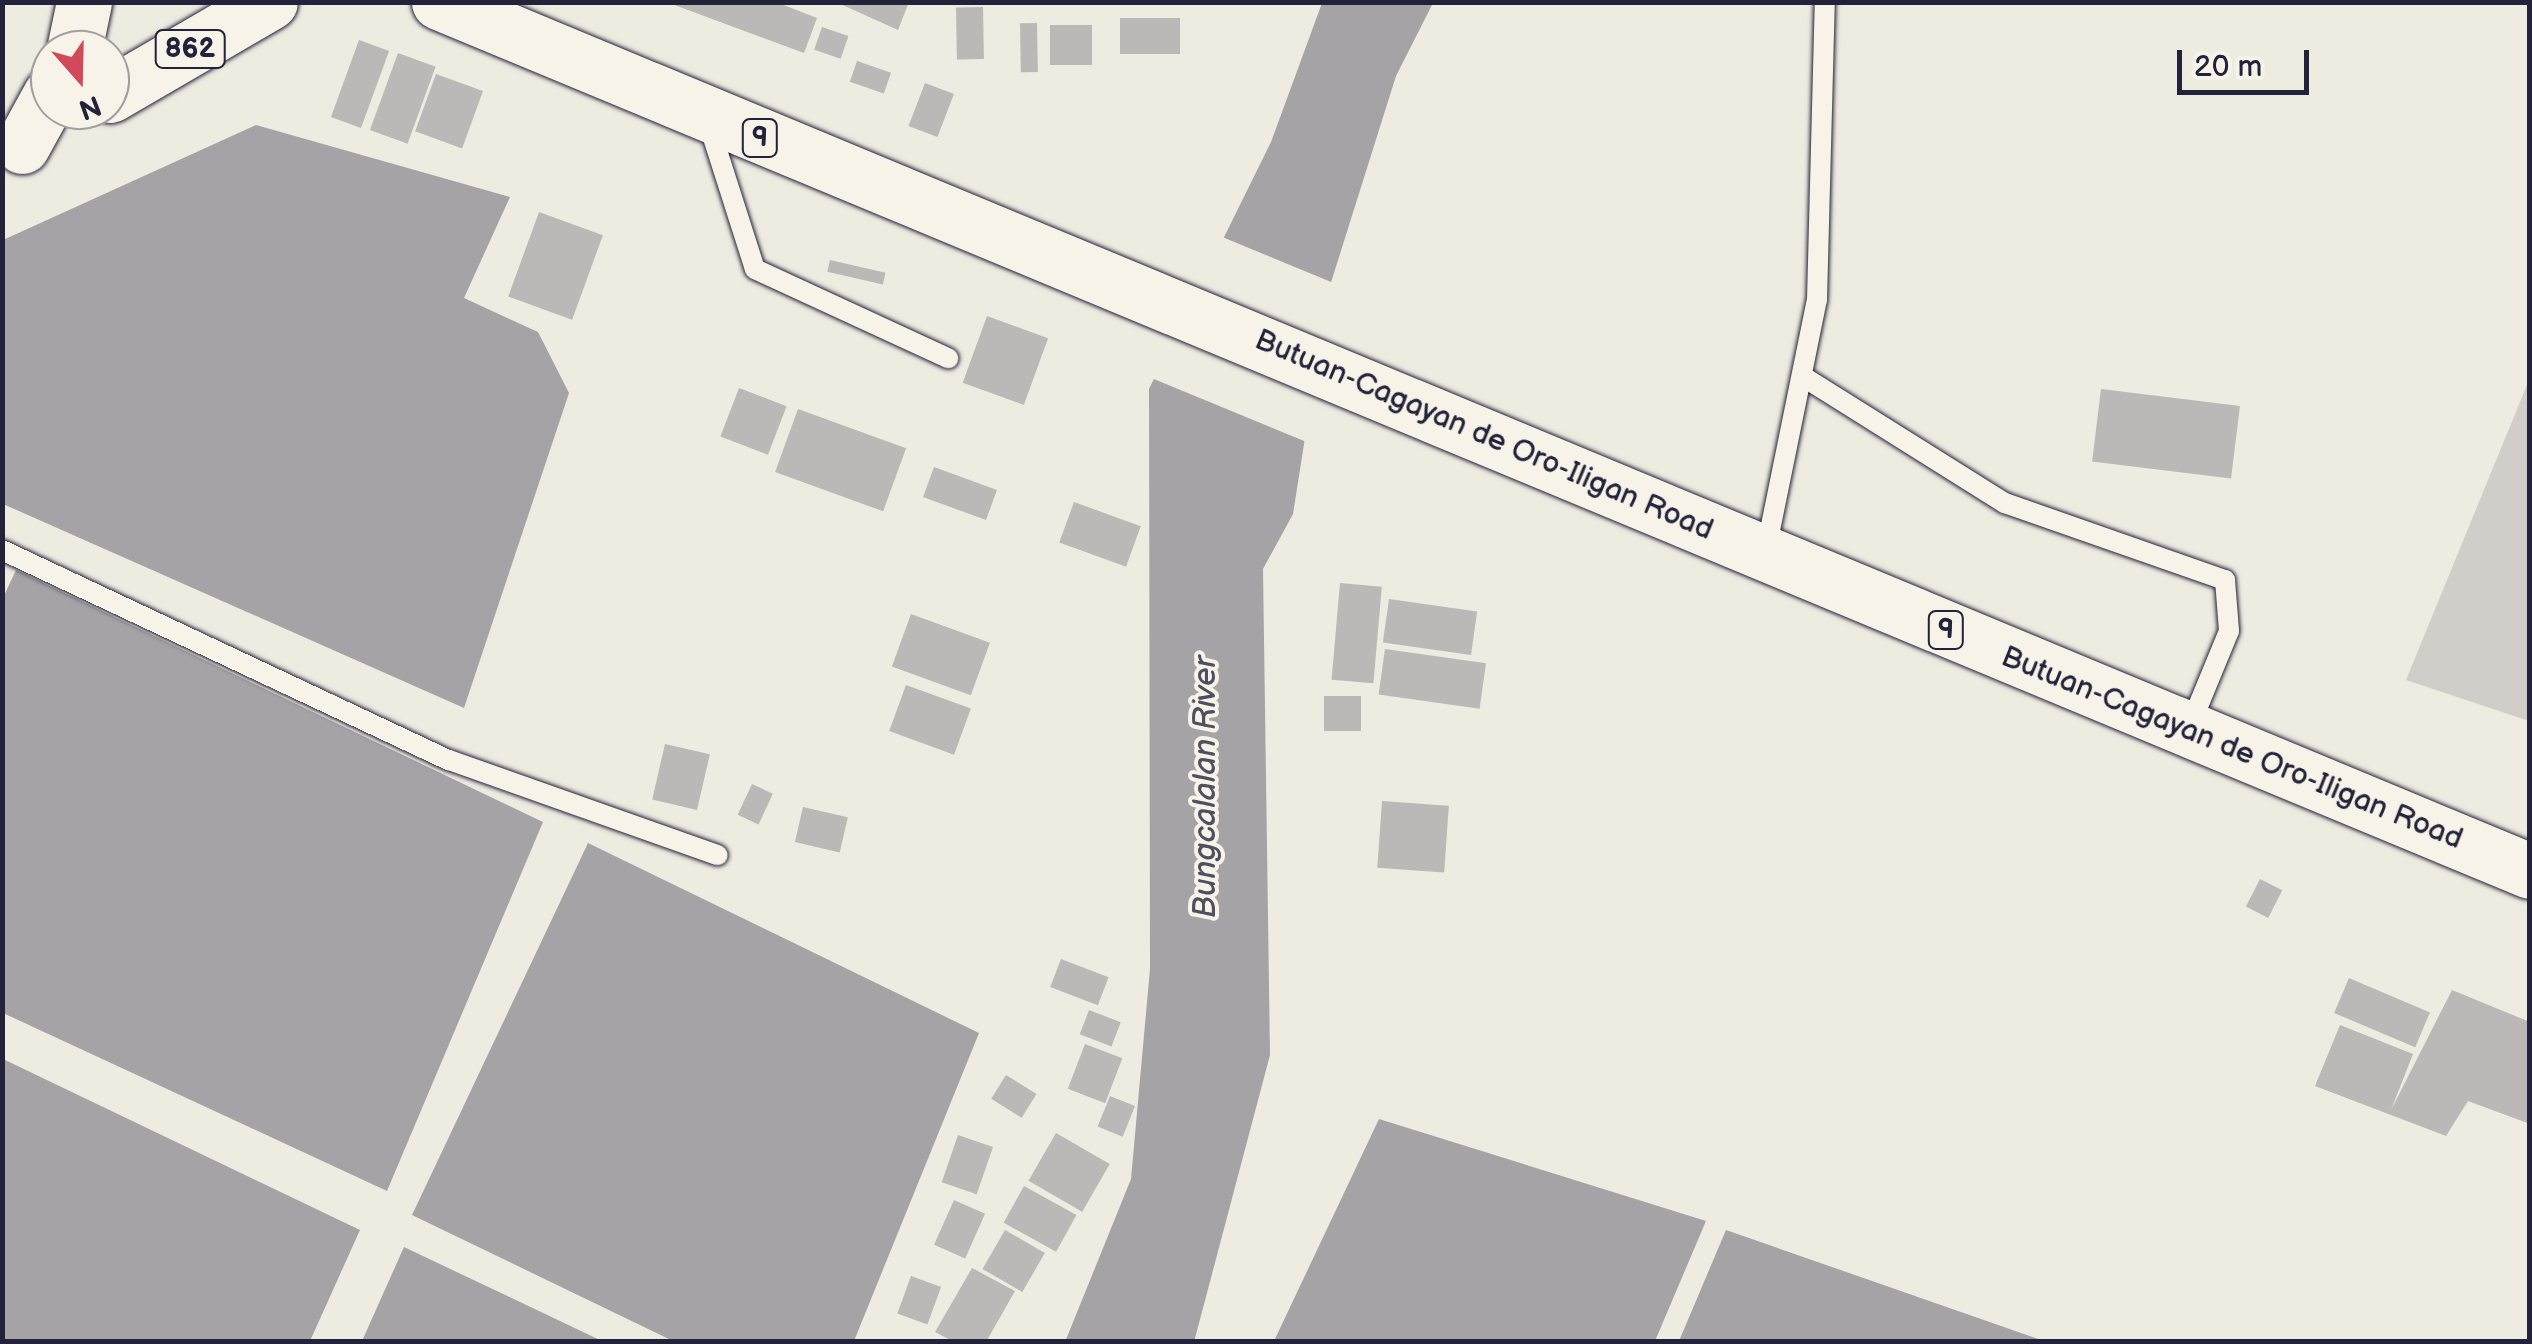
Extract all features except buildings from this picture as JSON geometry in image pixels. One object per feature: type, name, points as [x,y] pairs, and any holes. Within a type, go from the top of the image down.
[{"type":"main road","points":[[78,30],[84,2]]},
{"type":"main road","name":"862","points":[[130,83],[270,2]]},
{"type":"main road","name":"Butuan-Cagayan de Oro-Iligan Road","points":[[438,2],[1082,270],[1366,382],[1765,554],[2530,871]]},
{"type":"main road","points":[[12,151],[30,124]]},
{"type":"main road","points":[[12,151],[49,130]]},
{"type":"lane","points":[[1765,554],[1806,378],[1821,232],[1825,2]]},
{"type":"lane","points":[[706,116],[755,269],[786,291],[948,358]]},
{"type":"lane","points":[[1806,378],[2006,503],[2225,580],[2229,631],[2188,730]]},
{"type":"lane","points":[[2,550],[449,760],[718,855]]},
{"type":"shaded area","points":[[2529,380],[2530,721],[2406,680]]},
{"type":"water","name":"Bungcalalan River","points":[[1322,3],[1433,3],[1396,76],[1328,292],[1293,514],[1263,569],[1270,1055],[1194,1342],[1065,1342],[1131,1179],[1150,969],[1149,389],[1271,142]]},
{"type":"water","points":[[256,125],[510,197],[464,298],[538,332],[569,393],[464,708],[3,504],[3,240]]},
{"type":"water","points":[[16,570],[543,822],[387,1191],[3,1013],[2,600]]},
{"type":"water","points":[[588,843],[979,1033],[854,1341],[673,1341],[412,1215]]},
{"type":"water","points":[[3,1059],[360,1230],[310,1341],[3,1341]]},
{"type":"water","points":[[1379,1119],[1706,1221],[1655,1341],[1274,1341]]},
{"type":"water","points":[[1726,1230],[2044,1341],[1679,1341]]},
{"type":"water","points":[[404,1247],[602,1341],[362,1341]]},
{"type":"pier","points":[[1215,234],[1336,284],[1309,443],[1149,377]]}]
